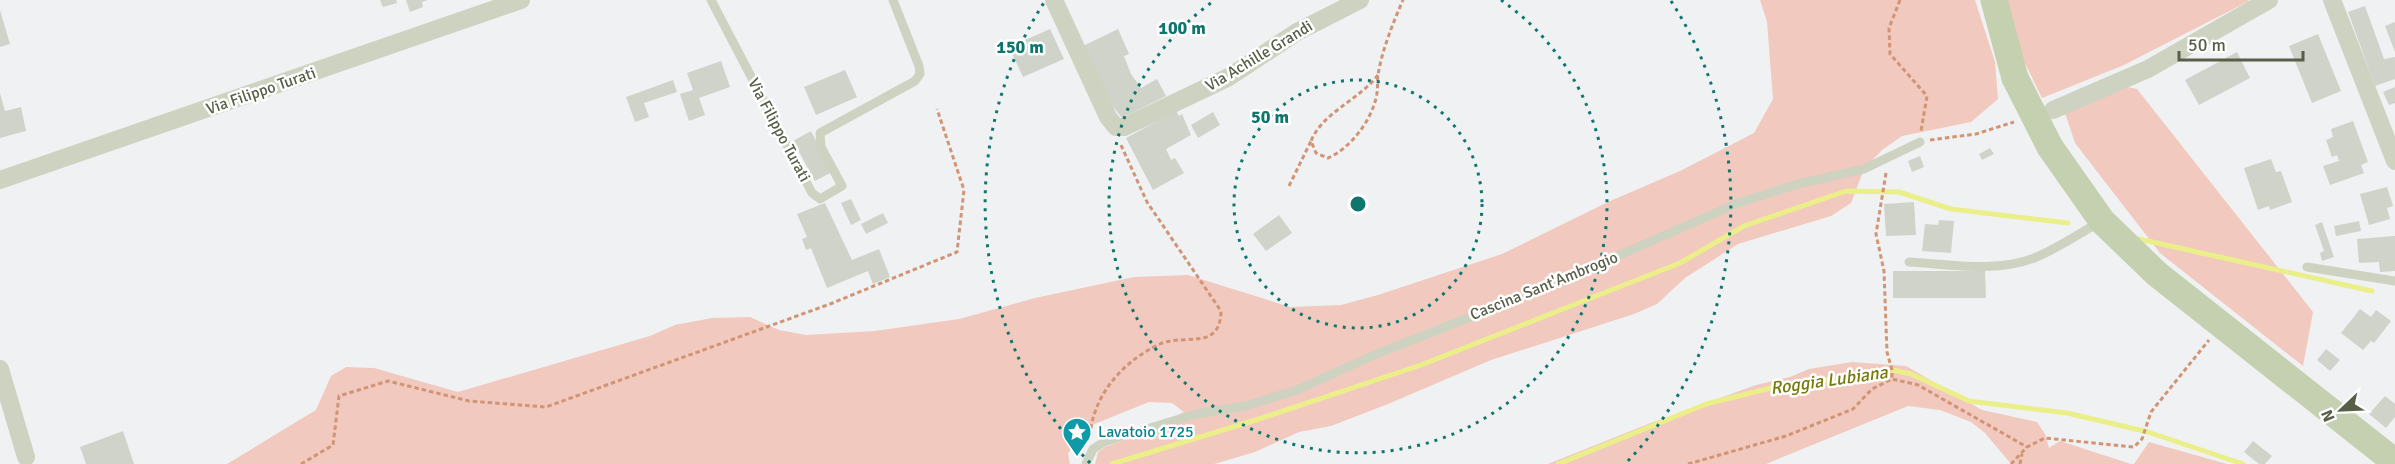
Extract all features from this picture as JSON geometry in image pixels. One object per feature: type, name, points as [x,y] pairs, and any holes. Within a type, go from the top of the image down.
[{"type":"main road","points":[[1994,0],[2014,78],[2050,147],[2102,221],[2157,274],[2395,462]]},
{"type":"street","name":"Via Filippo Turati","points":[[0,180],[521,0]]},
{"type":"street","points":[[1054,0],[1108,117],[1120,127]]},
{"type":"street","name":"Via Achille Grandi","points":[[1120,127],[1229,77],[1297,32],[1360,0]]},
{"type":"street","points":[[2053,110],[2148,69],[2269,0]]},
{"type":"street","points":[[2332,0],[2395,161]]},
{"type":"street","points":[[0,369],[26,457]]},
{"type":"lane","name":"Via Filippo Turati","points":[[711,0],[812,193],[820,199],[842,186],[821,147],[820,133],[915,81],[920,74],[919,66],[893,0]]},
{"type":"lane","name":"Cascina Sant'Ambrogio","points":[[1093,449],[1104,442],[1187,417],[1245,406],[1297,390],[1374,355],[1549,286],[1738,203],[1798,184],[1864,169],[1920,142]]},
{"type":"lane","points":[[1909,262],[1992,265],[2017,262],[2035,257],[2102,221]]},
{"type":"lane","points":[[2307,267],[2395,282]]},
{"type":"lane","points":[[1086,464],[1093,449]]},
{"type":"path","points":[[1311,141],[1316,153],[1328,158],[1339,153],[1361,130],[1377,96],[1378,75],[1394,20],[1403,0]]},
{"type":"path","points":[[1900,0],[1889,28],[1890,54],[1927,96],[1920,142],[1976,134],[2011,123]]},
{"type":"path","points":[[1289,186],[1317,128],[1371,84],[1378,75]]},
{"type":"path","points":[[301,464],[333,445],[339,396],[388,381],[469,401],[546,407],[830,304],[957,252],[964,190],[937,109]]},
{"type":"path","points":[[1093,449],[1091,426],[1098,402],[1108,384],[1134,361],[1162,343],[1193,341],[1215,332],[1221,322],[1221,311],[1147,202],[1129,167],[1117,135],[1120,127]]},
{"type":"path","points":[[1886,172],[1876,234],[1884,271],[1887,352],[1892,378]]},
{"type":"path","points":[[2011,464],[2027,447],[2045,438],[2134,447],[2142,439],[2151,412],[2222,325]]},
{"type":"path","points":[[1688,464],[1786,436],[1853,409],[1872,389],[1892,378],[1918,385],[2027,447]]},
{"type":"path","points":[[2020,464],[2022,452]]},
{"type":"shaded area","points":[[1760,0],[1975,0],[1995,62],[1998,99],[1971,122],[1902,136],[1882,150],[1864,169],[1851,203],[1831,216],[1738,244],[1685,278],[1657,304],[1634,314],[1491,360],[1388,404],[1331,426],[1299,432],[1255,452],[1214,464],[1095,464],[1098,452],[1105,447],[1134,437],[1184,412],[1172,403],[1149,402],[1082,429],[1068,454],[1070,464],[227,464],[316,410],[331,376],[346,367],[374,368],[458,392],[650,336],[675,325],[712,318],[750,317],[779,330],[806,335],[875,331],[959,319],[1035,298],[1134,277],[1188,275],[1290,307],[1341,305],[1378,295],[1502,254],[1608,202],[1680,171],[1754,133],[1773,99],[1767,22]]},
{"type":"shaded area","points":[[2003,0],[2249,1],[2124,65],[2042,98],[2022,57]]},
{"type":"shaded area","points":[[2123,86],[2137,89],[2313,312],[2303,366],[2160,253],[2075,143],[2065,113]]},
{"type":"shaded area","points":[[1852,362],[1906,366],[1982,410],[2037,422],[2045,434],[2049,448],[2060,441],[2131,464],[2011,464],[1985,433],[1971,422],[1940,410],[1908,406],[1766,464],[1548,464],[1648,424],[1756,385],[1790,377],[1809,369]]},
{"type":"shaded area","points":[[2149,442],[2227,464],[2134,464]]},
{"type":"building","points":[[380,0],[396,0],[397,3],[383,7]]},
{"type":"building","points":[[406,0],[428,0],[422,2],[423,7],[410,12]]},
{"type":"building","points":[[2365,6],[2384,59],[2395,57],[2395,79],[2375,86],[2348,12]]},
{"type":"building","points":[[0,10],[10,44],[0,47]]},
{"type":"building","points":[[2395,22],[2395,52],[2385,26]]},
{"type":"building","points":[[1050,29],[1064,59],[1023,77],[1009,47]]},
{"type":"building","points":[[1118,29],[1129,54],[1124,56],[1131,74],[1141,88],[1157,79],[1166,96],[1122,118],[1104,95],[1083,46]]},
{"type":"building","points":[[2318,34],[2341,91],[2312,103],[2289,46]]},
{"type":"building","points":[[2237,52],[2250,78],[2199,105],[2185,80]]},
{"type":"building","points":[[721,61],[730,87],[699,98],[705,115],[689,121],[680,94],[693,90],[687,73]]},
{"type":"building","points":[[845,70],[857,97],[816,115],[804,87]]},
{"type":"building","points":[[673,80],[677,92],[644,103],[649,117],[635,122],[626,97]]},
{"type":"building","points":[[2395,87],[2395,103],[2389,105],[2383,92]]},
{"type":"building","points":[[0,93],[5,111],[21,107],[26,131],[0,138]]},
{"type":"building","points":[[1176,111],[1179,116],[1182,114],[1191,135],[1166,149],[1171,160],[1175,158],[1184,173],[1153,190],[1126,138]]},
{"type":"building","points":[[1213,112],[1220,125],[1198,138],[1191,125]]},
{"type":"building","points":[[2353,121],[2368,162],[2361,165],[2364,173],[2330,185],[2323,166],[2339,161],[2337,155],[2332,157],[2326,140],[2333,137],[2331,129]]},
{"type":"building","points":[[811,131],[832,172],[815,181],[793,141]]},
{"type":"building","points":[[1990,148],[1994,154],[1982,160],[1979,154]]},
{"type":"building","points":[[1920,156],[1924,167],[1912,172],[1908,161]]},
{"type":"building","points":[[2271,159],[2276,172],[2281,171],[2292,202],[2270,210],[2269,206],[2258,210],[2244,168]]},
{"type":"building","points":[[2387,187],[2393,206],[2387,208],[2390,219],[2369,225],[2360,194]]},
{"type":"building","points":[[851,199],[861,220],[851,225],[841,203]]},
{"type":"building","points":[[1914,202],[1916,235],[1886,236],[1884,204]]},
{"type":"building","points":[[825,203],[852,260],[879,249],[890,277],[873,284],[868,271],[827,288],[811,248],[806,250],[802,239],[807,237],[797,214]]},
{"type":"building","points":[[883,213],[888,223],[866,234],[861,224]]},
{"type":"building","points":[[1279,215],[1292,233],[1266,251],[1253,234]]},
{"type":"building","points":[[1939,220],[1954,221],[1951,253],[1922,251],[1925,224],[1938,225]]},
{"type":"building","points":[[2359,221],[2361,231],[2336,236],[2334,226]]},
{"type":"building","points":[[2322,222],[2334,257],[2322,261],[2320,253],[2324,251],[2315,225]]},
{"type":"building","points":[[2395,236],[2395,271],[2380,272],[2379,262],[2359,263],[2357,239]]},
{"type":"building","points":[[1893,271],[1985,271],[1986,298],[1893,298]]},
{"type":"building","points":[[2360,309],[2371,317],[2376,310],[2391,321],[2374,343],[2371,341],[2363,350],[2341,333]]},
{"type":"building","points":[[2326,349],[2340,360],[2330,371],[2317,360]]},
{"type":"building","points":[[2385,396],[2395,404],[2395,417],[2386,428],[2369,414]]},
{"type":"building","points":[[123,431],[134,464],[86,464],[80,447]]},
{"type":"building","points":[[2253,441],[2272,456],[2265,464],[2259,464],[2244,452]]},
{"type":"waterway","points":[[1112,464],[1259,419],[1421,365],[1680,263],[1744,226],[1846,191],[1899,192],[1951,209],[2068,223]]},
{"type":"waterway","points":[[2139,239],[2372,291]]},
{"type":"waterway","name":"Roggia Lubiana","points":[[1558,464],[1706,404],[1771,388],[1892,370],[1911,374],[1969,401],[2067,413],[2148,432],[2243,464]]},
{"type":"place","name":"Lavatoio 1725","points":[[1077,458]]}]
